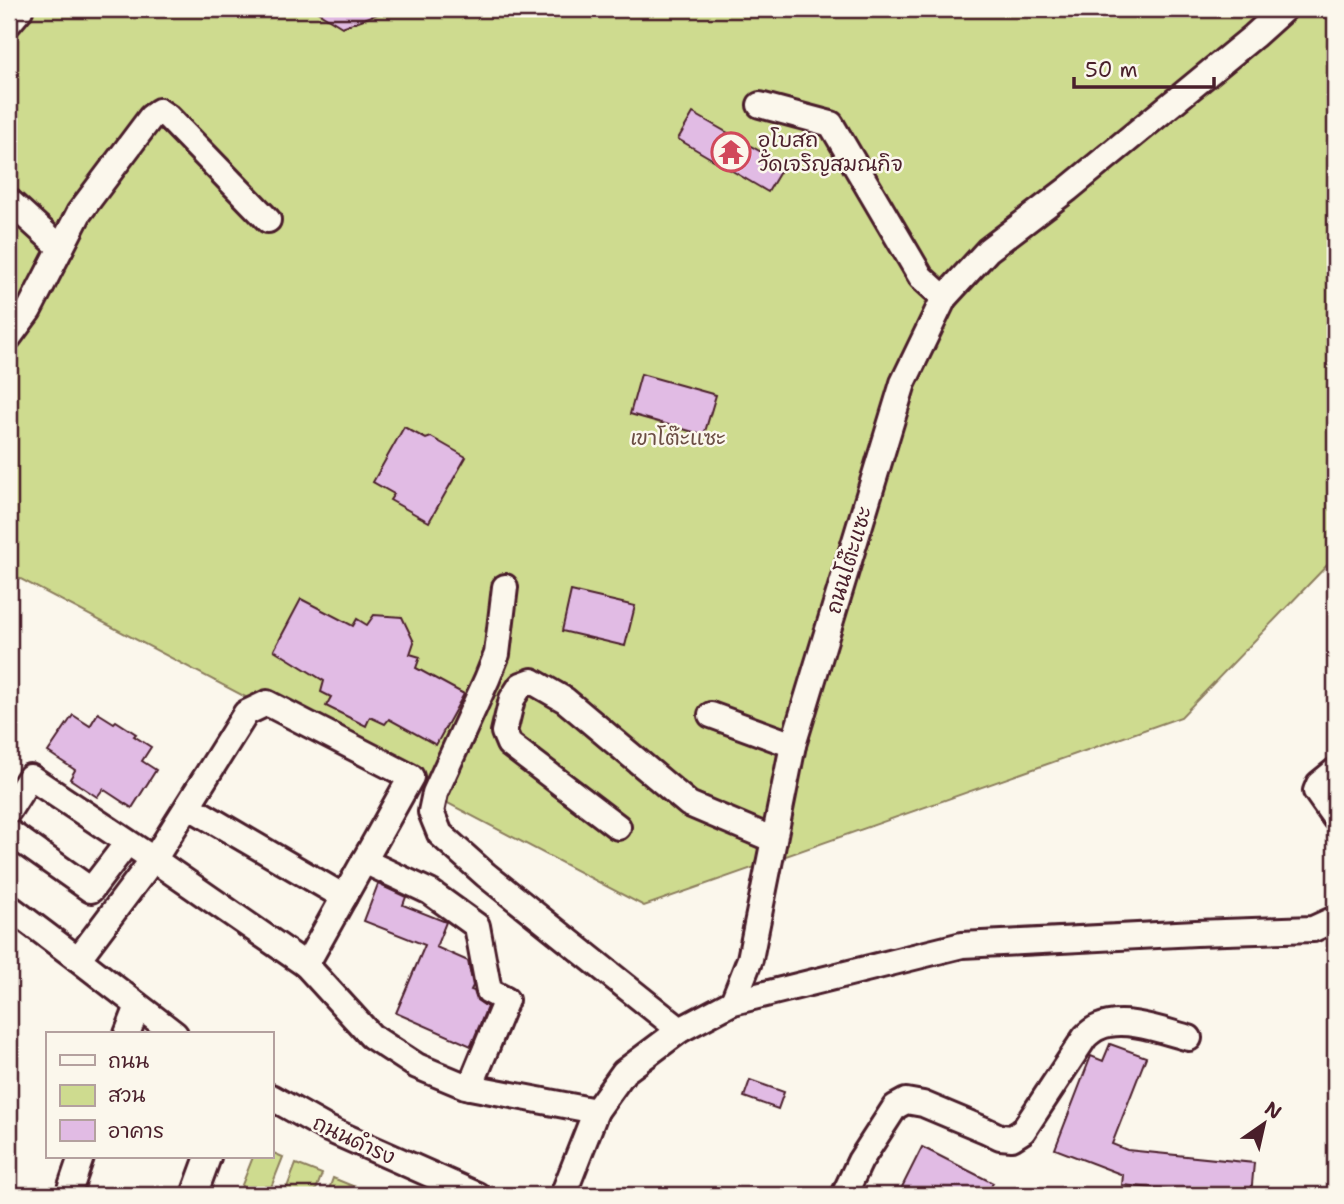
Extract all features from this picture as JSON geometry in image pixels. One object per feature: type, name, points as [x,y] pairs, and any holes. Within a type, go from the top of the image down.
[{"type":"street","name":"ถนนโต๊ะแซะ","points":[[733,1002],[750,959],[793,745],[903,383],[944,298],[988,250],[1068,190],[1284,9]]},
{"type":"street","points":[[9,23],[20,10]]},
{"type":"street","points":[[760,105],[831,124],[921,277],[944,298]]},
{"type":"street","points":[[9,337],[29,310],[79,213],[150,117],[159,111],[168,117],[268,220]]},
{"type":"street","points":[[9,201],[61,248]]},
{"type":"street","points":[[505,587],[496,654],[435,793],[431,812],[440,834],[486,875],[680,1030]]},
{"type":"street","points":[[618,827],[509,744],[504,732],[512,699],[521,685],[532,681],[565,700],[689,804],[774,840]]},
{"type":"street","points":[[78,958],[153,859],[246,713],[267,704],[411,777],[306,965]]},
{"type":"street","points":[[711,715],[793,745]]},
{"type":"street","points":[[1335,771],[1319,783],[1316,791],[1335,818]]},
{"type":"street","points":[[9,810],[30,777],[306,965],[371,1036],[417,1066],[470,1087],[596,1111]]},
{"type":"street","points":[[188,806],[344,897]]},
{"type":"street","points":[[9,832],[91,890],[127,843]]},
{"type":"street","points":[[364,861],[430,892],[477,926],[489,990],[506,1000],[470,1087]]},
{"type":"street","points":[[9,907],[172,1032]]},
{"type":"street","points":[[563,1195],[596,1111],[624,1072],[680,1030],[733,1002],[962,945],[1313,929],[1335,919]]},
{"type":"street","points":[[128,1032],[138,1006]]},
{"type":"street","points":[[844,1195],[860,1161],[895,1107],[906,1101],[923,1104],[1000,1137],[1012,1138],[1023,1131],[1085,1037],[1098,1027],[1112,1023],[1139,1024],[1189,1038]]},
{"type":"street","name":"ถนนดำรง","points":[[273,1098],[328,1129],[477,1195]]},
{"type":"street","points":[[68,1195],[81,1158]]},
{"type":"street","points":[[194,1195],[208,1158]]},
{"type":"green space","name":"เขาโต๊ะแซะ","points":[[9,9],[1335,9],[1335,557],[1181,717],[644,906],[9,573]]},
{"type":"green space","points":[[273,1153],[283,1157],[268,1195],[238,1195],[253,1158],[273,1158]]},
{"type":"green space","points":[[296,1164],[322,1174],[314,1195],[284,1195]]},
{"type":"green space","points":[[333,1178],[360,1189],[357,1195],[327,1195]]},
{"type":"building","points":[[313,9],[385,9],[386,11],[342,27]]},
{"type":"building","name":"อุโบสถ วัดเจริญสมณกิจ","points":[[693,113],[784,165],[768,192],[678,139]]},
{"type":"building","points":[[641,374],[716,395],[704,435],[630,414]]},
{"type":"building","points":[[404,427],[426,439],[431,437],[466,457],[429,522],[390,500],[394,494],[373,482]]},
{"type":"building","points":[[571,591],[635,606],[625,646],[562,631]]},
{"type":"building","points":[[301,599],[353,626],[357,619],[367,625],[374,615],[402,617],[414,642],[410,654],[420,657],[416,668],[464,694],[436,745],[389,719],[385,724],[370,717],[366,726],[326,706],[331,697],[321,692],[324,681],[274,650]]},
{"type":"building","points":[[98,713],[114,723],[116,721],[151,747],[142,761],[156,770],[132,808],[103,789],[97,797],[70,779],[75,770],[48,752],[73,715],[90,726]]},
{"type":"building","points":[[378,884],[406,897],[403,905],[446,922],[436,947],[468,961],[473,986],[471,990],[477,1000],[487,1007],[471,1046],[396,1013],[425,945],[364,921]]},
{"type":"building","points":[[1110,1044],[1146,1057],[1112,1144],[1127,1150],[1254,1163],[1251,1195],[1122,1185],[1123,1175],[1055,1149],[1091,1056],[1103,1061]]},
{"type":"building","points":[[750,1080],[784,1092],[778,1109],[744,1097]]},
{"type":"building","points":[[922,1147],[993,1183],[987,1195],[943,1195],[931,1189],[928,1195],[898,1195]]},
{"type":"place","name":"อุโบสถ วัดเจริญสมณกิจ","points":[[731,152]]}]
